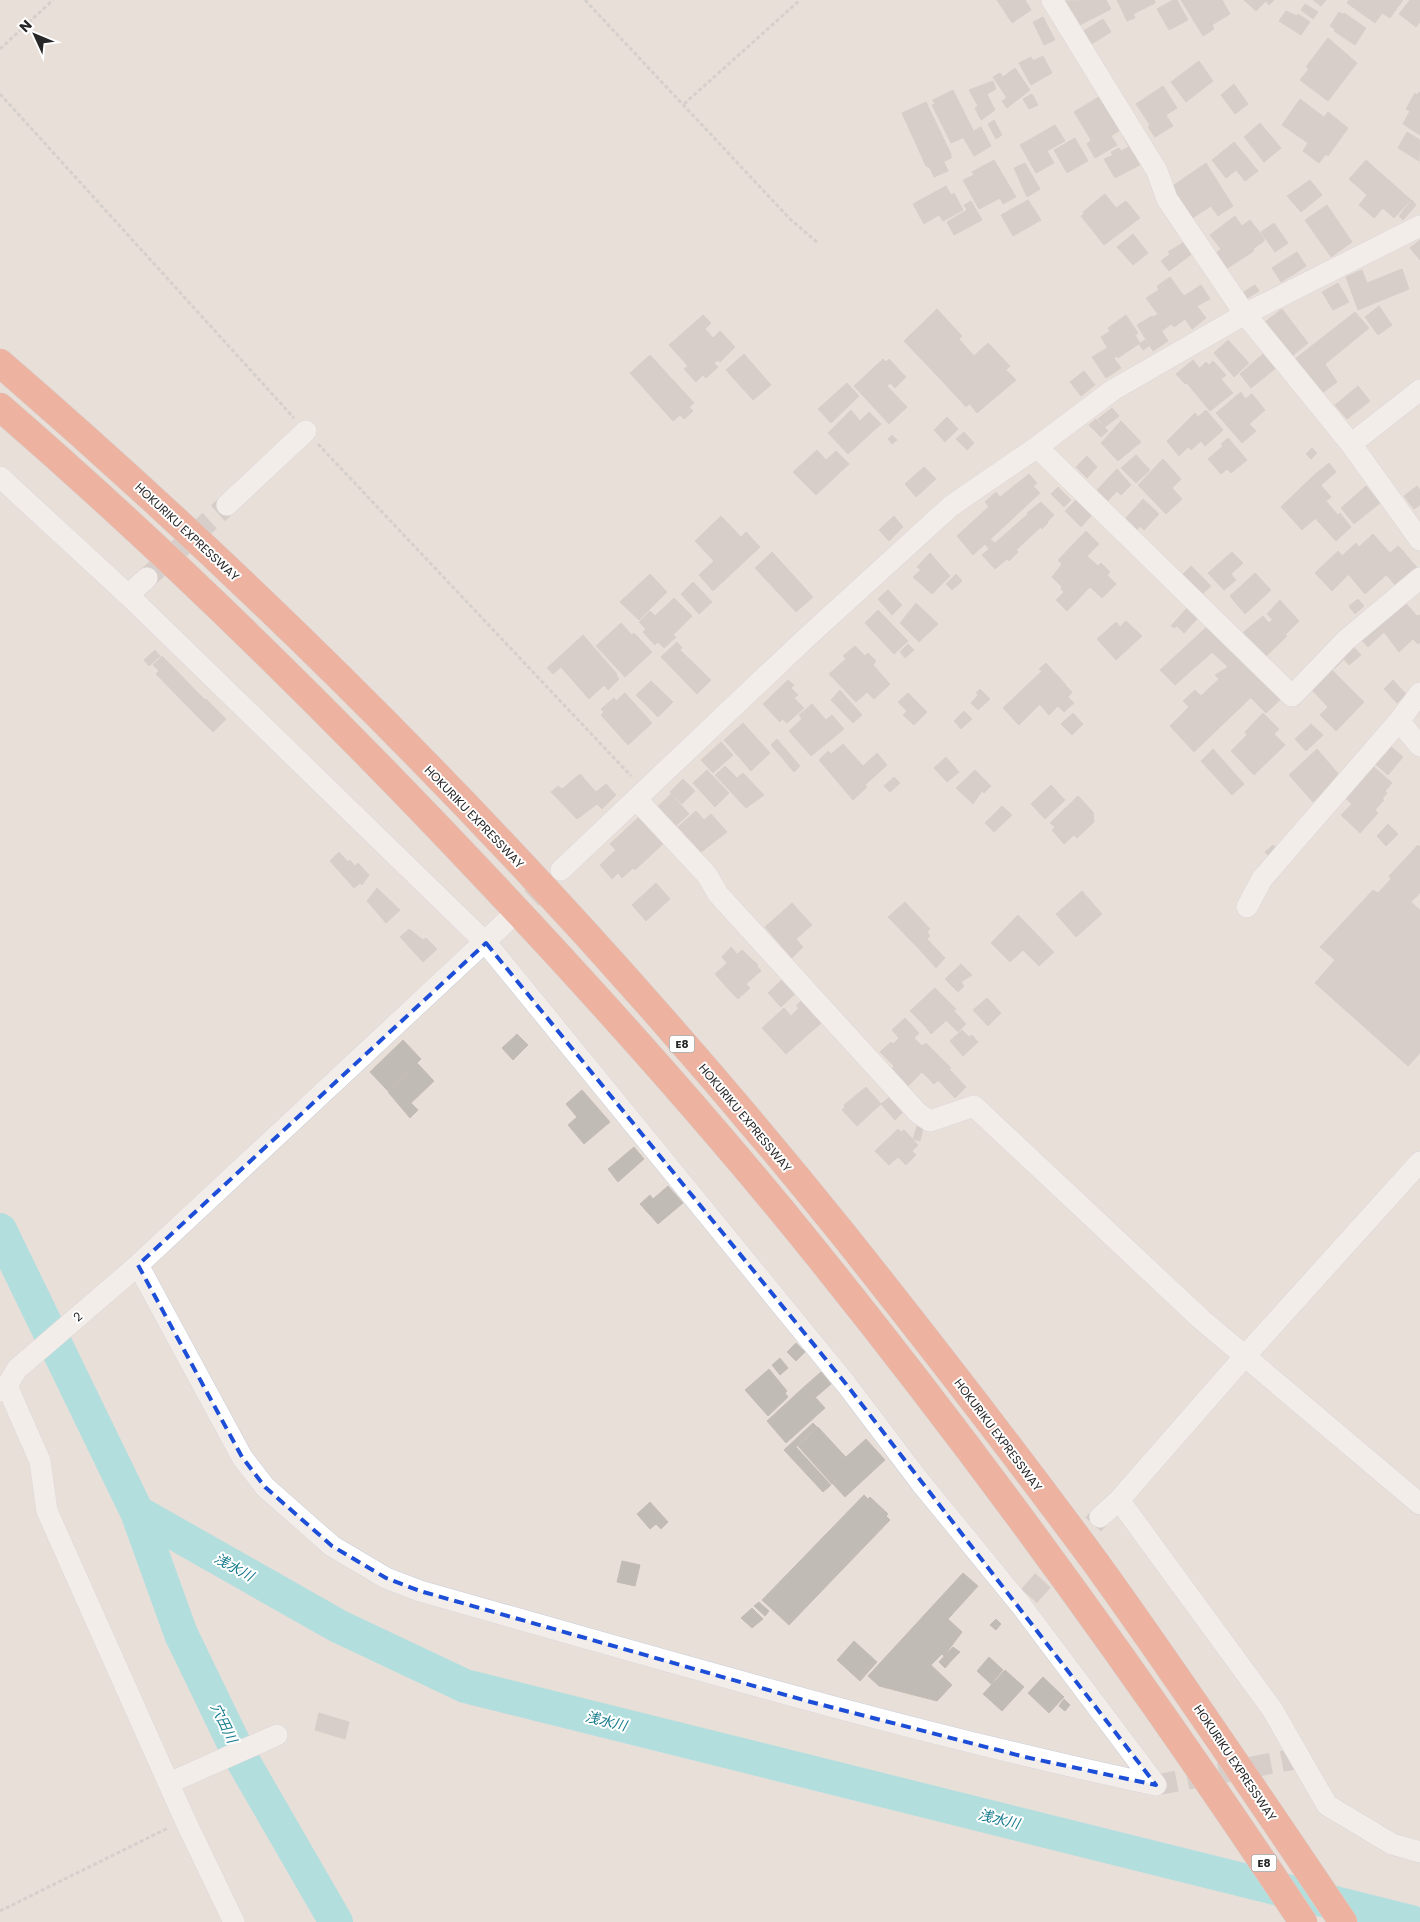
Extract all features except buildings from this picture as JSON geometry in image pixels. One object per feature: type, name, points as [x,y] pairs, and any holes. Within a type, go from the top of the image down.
[{"type":"highway","name":"HOKURIKU EXPRESSWAY","points":[[0,363],[132,480],[359,699],[505,849],[679,1040],[841,1232],[1096,1563],[1343,1922]]},
{"type":"highway","name":"E8","points":[[0,406],[192,581],[385,770],[560,957],[647,1054],[810,1246],[902,1363],[1066,1580],[1225,1804],[1303,1922]]},
{"type":"street","points":[[1052,0],[1157,171],[1167,198],[1246,314],[1351,444],[1420,540]]},
{"type":"street","points":[[562,870],[804,639],[951,506],[1037,447],[1113,390],[1246,314],[1420,226]]},
{"type":"street","points":[[1351,444],[1420,390]]},
{"type":"street","points":[[227,505],[306,431]]},
{"type":"street","points":[[1037,447],[1292,696],[1346,640],[1420,578]]},
{"type":"street","points":[[0,478],[128,595],[486,943],[846,1384],[921,1483],[1024,1600],[1156,1785],[1025,1757],[807,1701],[420,1592],[386,1578],[332,1546],[265,1487],[242,1457],[138,1265]]},
{"type":"street","points":[[128,595],[147,578]]},
{"type":"street","points":[[1248,907],[1262,878],[1399,721],[1420,693]]},
{"type":"street","points":[[1399,721],[1420,746]]},
{"type":"street","points":[[636,800],[707,875],[718,894],[918,1113],[930,1120],[974,1106],[1202,1320],[1420,1504]]},
{"type":"street","name":"2","points":[[8,1382],[138,1265],[486,943],[508,920]]},
{"type":"street","points":[[1100,1517],[1119,1500],[1245,1356],[1420,1162]]},
{"type":"street","points":[[8,1382],[40,1461],[47,1511],[172,1781],[185,1820],[234,1922]]},
{"type":"street","points":[[1119,1500],[1272,1709],[1327,1805],[1392,1844],[1420,1852]]},
{"type":"street","points":[[172,1781],[277,1735]]},
{"type":"path","points":[[0,50],[53,0]]},
{"type":"path","points":[[585,0],[789,218],[818,243]]},
{"type":"path","points":[[684,104],[800,0]]},
{"type":"path","points":[[0,1911],[185,1820]]},
{"type":"highlighted area","points":[[486,943],[846,1384],[1156,1785],[1025,1757],[807,1701],[420,1591],[386,1578],[332,1546],[265,1487],[242,1457],[138,1265]]},
{"type":"waterway","name":"穴田川","points":[[0,1230],[137,1512],[181,1634],[239,1754],[336,1922]]},
{"type":"waterway","name":"浅水川","points":[[137,1512],[338,1626],[465,1686],[1411,1922]]},
{"type":"tunnel","points":[[147,578],[227,505]]},
{"type":"tunnel","points":[[508,920],[554,877]]},
{"type":"tunnel","points":[[1029,1596],[1100,1517]]},
{"type":"tunnel","points":[[1156,1785],[1300,1758]]}]
